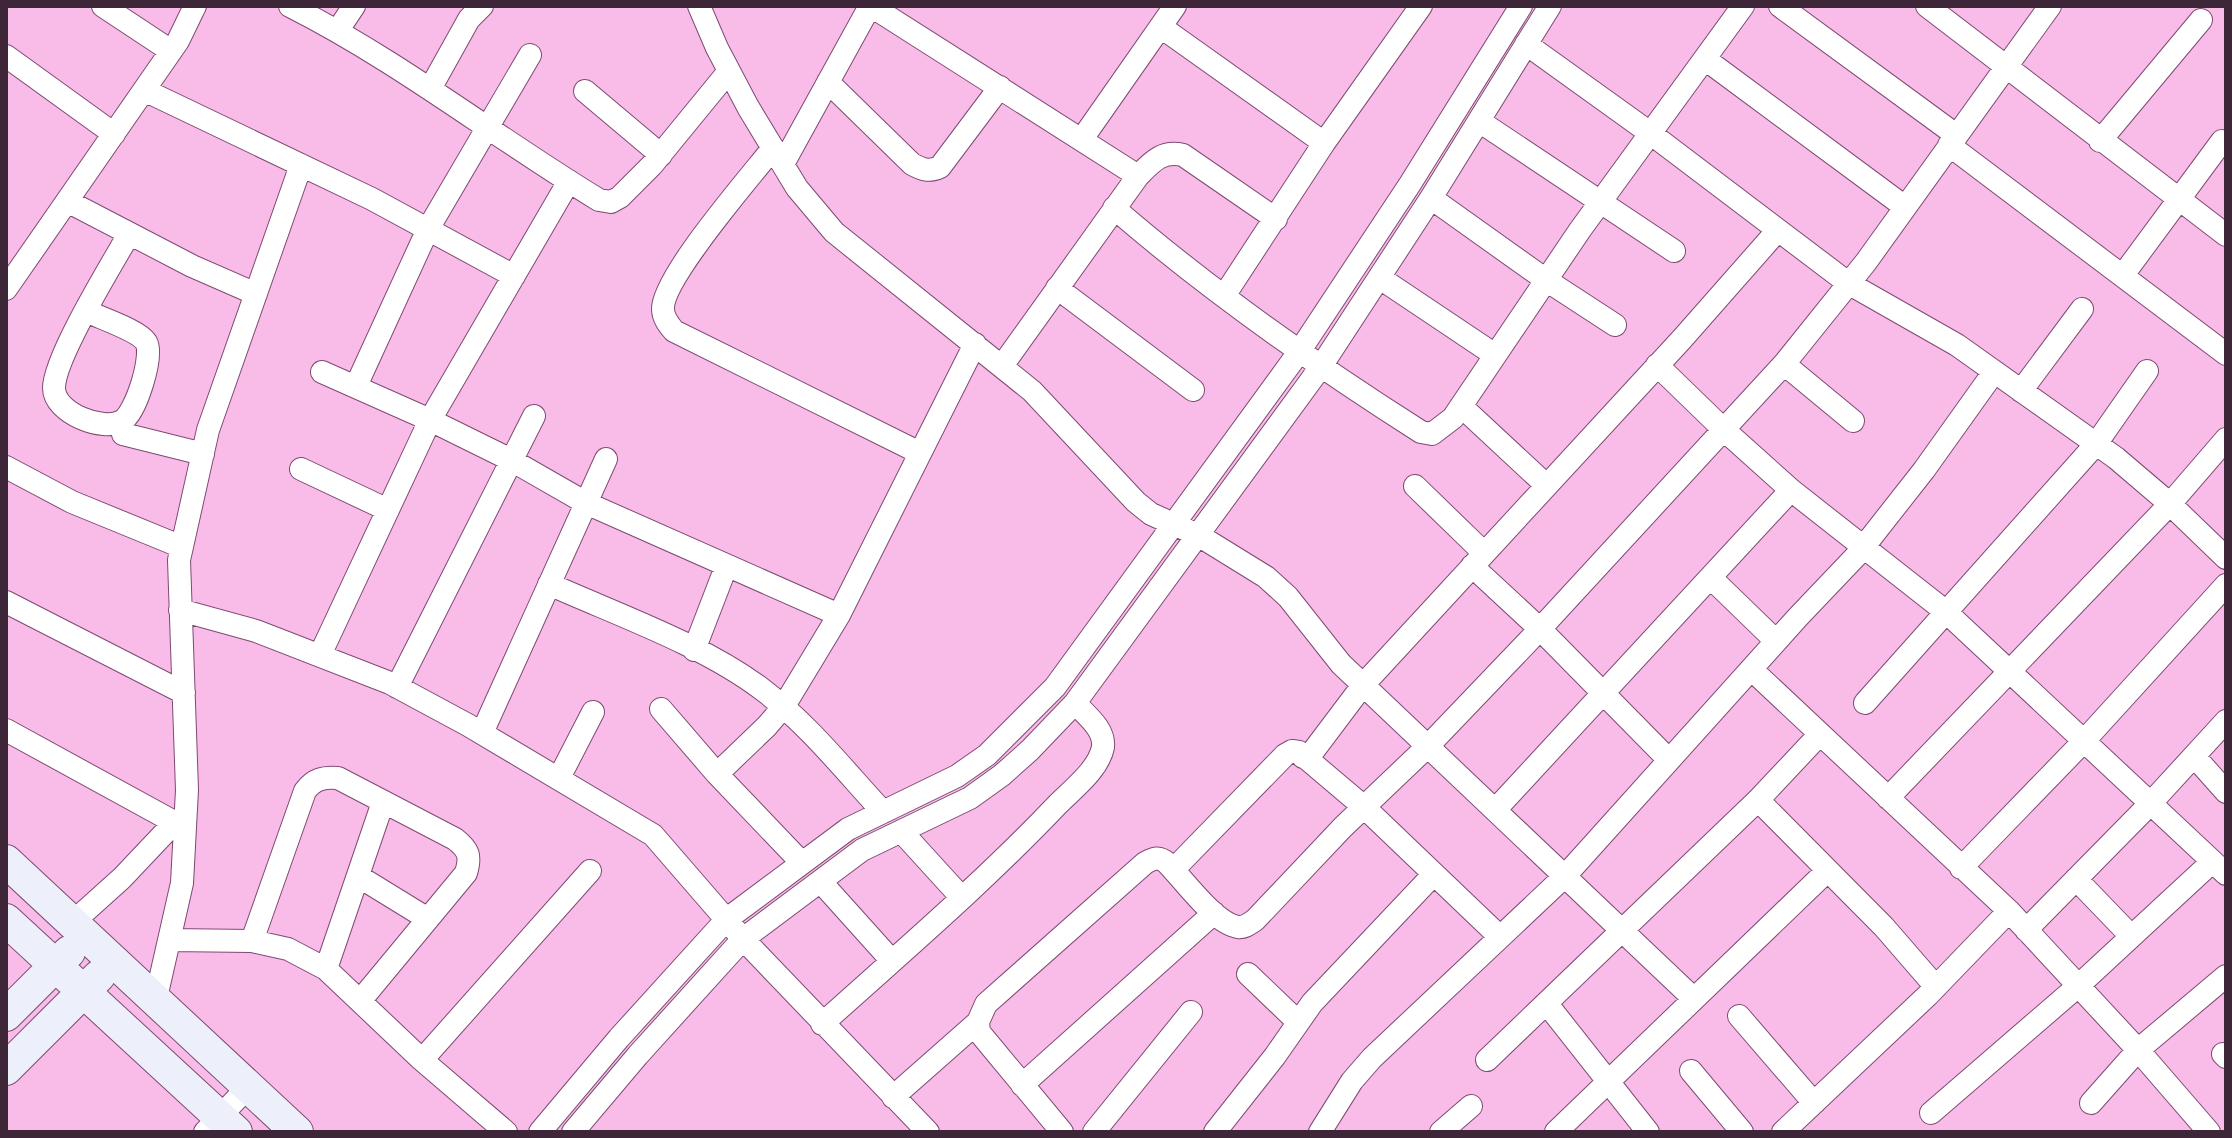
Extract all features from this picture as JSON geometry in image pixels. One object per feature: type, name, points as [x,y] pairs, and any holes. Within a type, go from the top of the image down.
[{"type":"main road","points":[[6,861],[297,1132]]},
{"type":"main road","points":[[6,920],[84,991],[220,1127]]},
{"type":"main road","points":[[6,1015],[56,965],[79,930]]},
{"type":"main road","points":[[6,1069],[113,962]]},
{"type":"street","points":[[103,6],[171,51]]},
{"type":"street","points":[[6,289],[13,262],[67,201],[171,51],[195,6]]},
{"type":"street","points":[[290,6],[338,30],[599,200],[611,202],[620,197],[661,155],[729,71]]},
{"type":"street","points":[[338,30],[354,6]]},
{"type":"street","points":[[430,89],[469,19],[482,6]]},
{"type":"street","points":[[699,6],[729,71],[797,188],[834,232],[1032,391],[1136,502],[1151,514],[1198,535],[1266,577],[1288,597],[1341,664],[1693,998]]},
{"type":"street","points":[[920,453],[674,331],[663,309],[665,296],[693,248],[778,156],[828,82],[870,6],[1138,176]]},
{"type":"street","points":[[1082,139],[1175,6]]},
{"type":"street","points":[[1224,296],[1324,143],[1421,6]]},
{"type":"street","points":[[1114,208],[1182,266],[1320,368],[1421,432],[1432,434],[1444,427],[1461,406],[1601,201],[1743,6]]},
{"type":"street","points":[[1780,6],[2226,354]]},
{"type":"street","points":[[1927,6],[2226,235]]},
{"type":"street","points":[[893,1097],[978,1022],[986,1004],[1154,858],[1161,858],[1174,869],[1214,913],[1238,927],[1255,920],[1540,629],[1784,364],[1905,207],[2050,6]]},
{"type":"street","points":[[540,1132],[619,1038],[727,919],[848,829],[957,776],[987,755],[1055,687],[1299,352],[1410,184],[1518,7],[1546,14],[1320,368],[1075,703],[1002,775],[970,798],[862,850],[743,939],[573,1132]]},
{"type":"street","points":[[2100,141],[2201,20]]},
{"type":"street","points":[[1161,27],[1324,143]]},
{"type":"street","points":[[1526,44],[1650,133],[1848,283],[1957,345],[2096,444],[2170,504],[2226,558]]},
{"type":"street","points":[[356,386],[428,229],[530,55]]},
{"type":"street","points":[[6,56],[114,134]]},
{"type":"street","points":[[1705,59],[1905,207]]},
{"type":"street","points":[[828,82],[912,164],[932,171],[940,167],[1000,87]]},
{"type":"street","points":[[144,90],[301,165],[514,276]]},
{"type":"street","points":[[585,91],[661,155]]},
{"type":"street","points":[[1479,121],[1674,251]]},
{"type":"street","points":[[2123,275],[2222,141]]},
{"type":"street","points":[[1002,366],[1138,176],[1162,155],[1172,152],[1183,155],[1276,219]]},
{"type":"street","points":[[155,1002],[182,883],[180,825],[184,693],[179,560],[208,430],[301,165]]},
{"type":"street","points":[[320,655],[430,420],[569,181]]},
{"type":"street","points":[[1431,198],[1615,325]]},
{"type":"street","points":[[67,201],[256,294]]},
{"type":"street","points":[[1306,758],[1363,685],[1778,230]]},
{"type":"street","points":[[86,311],[136,334],[148,346],[150,356],[135,403],[121,422],[109,424],[69,413],[58,404],[54,391],[55,375],[86,311],[129,234]]},
{"type":"street","points":[[1380,278],[1495,355]]},
{"type":"street","points":[[1057,288],[1193,390]]},
{"type":"street","points":[[2021,391],[2082,309]]},
{"type":"street","points":[[717,774],[784,706],[839,615],[975,344]]},
{"type":"street","points":[[1784,364],[1853,421]]},
{"type":"street","points":[[1657,365],[1791,490],[1945,611],[2219,868],[2131,936],[1931,1113]]},
{"type":"street","points":[[1865,703],[2096,444],[2147,371]]},
{"type":"street","points":[[322,372],[511,460],[586,503],[839,615]]},
{"type":"street","points":[[1328,1129],[1352,1081],[1372,1058],[1565,876],[1862,548],[1924,470],[1994,372]]},
{"type":"street","points":[[1461,406],[1546,485]]},
{"type":"street","points":[[397,687],[534,416]]},
{"type":"street","points":[[123,434],[203,454]]},
{"type":"street","points":[[1888,798],[2170,504],[2226,439]]},
{"type":"street","points":[[482,733],[606,459]]},
{"type":"street","points":[[6,467],[72,502],[182,547]]},
{"type":"street","points":[[301,469],[388,510]]},
{"type":"street","points":[[1415,486],[1540,629],[1669,760]]},
{"type":"street","points":[[1496,809],[1791,490]]},
{"type":"street","points":[[694,650],[726,567]]},
{"type":"street","points":[[1711,578],[1776,641]]},
{"type":"street","points":[[549,584],[736,671],[784,706],[883,812]]},
{"type":"street","points":[[1961,868],[2083,742],[2226,585]]},
{"type":"street","points":[[6,602],[184,693]]},
{"type":"street","points":[[180,610],[256,631],[397,687],[482,733],[653,835],[743,939],[928,1132]]},
{"type":"street","points":[[1751,669],[2009,911],[2209,1132]]},
{"type":"street","points":[[822,1024],[1023,841],[1093,768],[1103,743],[1100,730],[1075,703]]},
{"type":"street","points":[[661,709],[717,774],[802,863]]},
{"type":"street","points":[[559,778],[593,712]]},
{"type":"street","points":[[2026,930],[2149,805],[2226,721]]},
{"type":"street","points":[[6,730],[180,825]]},
{"type":"street","points":[[1487,1060],[1758,800],[1820,734]]},
{"type":"street","points":[[1174,869],[1285,755],[1292,751],[1299,752],[1364,807],[1500,937]]},
{"type":"street","points":[[2194,756],[2226,792]]},
{"type":"street","points":[[252,941],[305,791],[312,782],[326,777],[338,778],[455,839],[466,848],[470,859],[466,873],[360,1001]]},
{"type":"street","points":[[1758,800],[1884,927],[1936,987]]},
{"type":"street","points":[[326,969],[383,802]]},
{"type":"street","points":[[79,930],[122,878],[180,825]]},
{"type":"street","points":[[901,831],[962,898]]},
{"type":"street","points":[[422,1060],[590,871]]},
{"type":"street","points":[[1556,1132],[1827,871]]},
{"type":"street","points":[[1215,1132],[1275,1056],[1297,1021],[1434,874]]},
{"type":"street","points":[[358,876],[428,919]]},
{"type":"street","points":[[2076,879],[2131,936]]},
{"type":"street","points":[[821,882],[892,961]]},
{"type":"street","points":[[1783,1132],[1936,987],[2009,911]]},
{"type":"street","points":[[1022,1085],[1214,913]]},
{"type":"street","points":[[170,940],[252,941],[288,949],[326,969],[422,1060],[506,1132]]},
{"type":"street","points":[[1248,974],[1297,1021]]},
{"type":"street","points":[[2091,1103],[2138,1050],[2226,976]]},
{"type":"street","points":[[1547,1004],[1648,1132]]},
{"type":"street","points":[[1094,1132],[1191,1012]]},
{"type":"street","points":[[1739,1016],[1814,1103]]},
{"type":"street","points":[[978,1022],[979,1032],[1062,1132]]},
{"type":"street","points":[[1691,1071],[1742,1132]]},
{"type":"street","points":[[220,1127],[249,1086]]},
{"type":"street","points":[[1441,1132],[1471,1106]]}]
